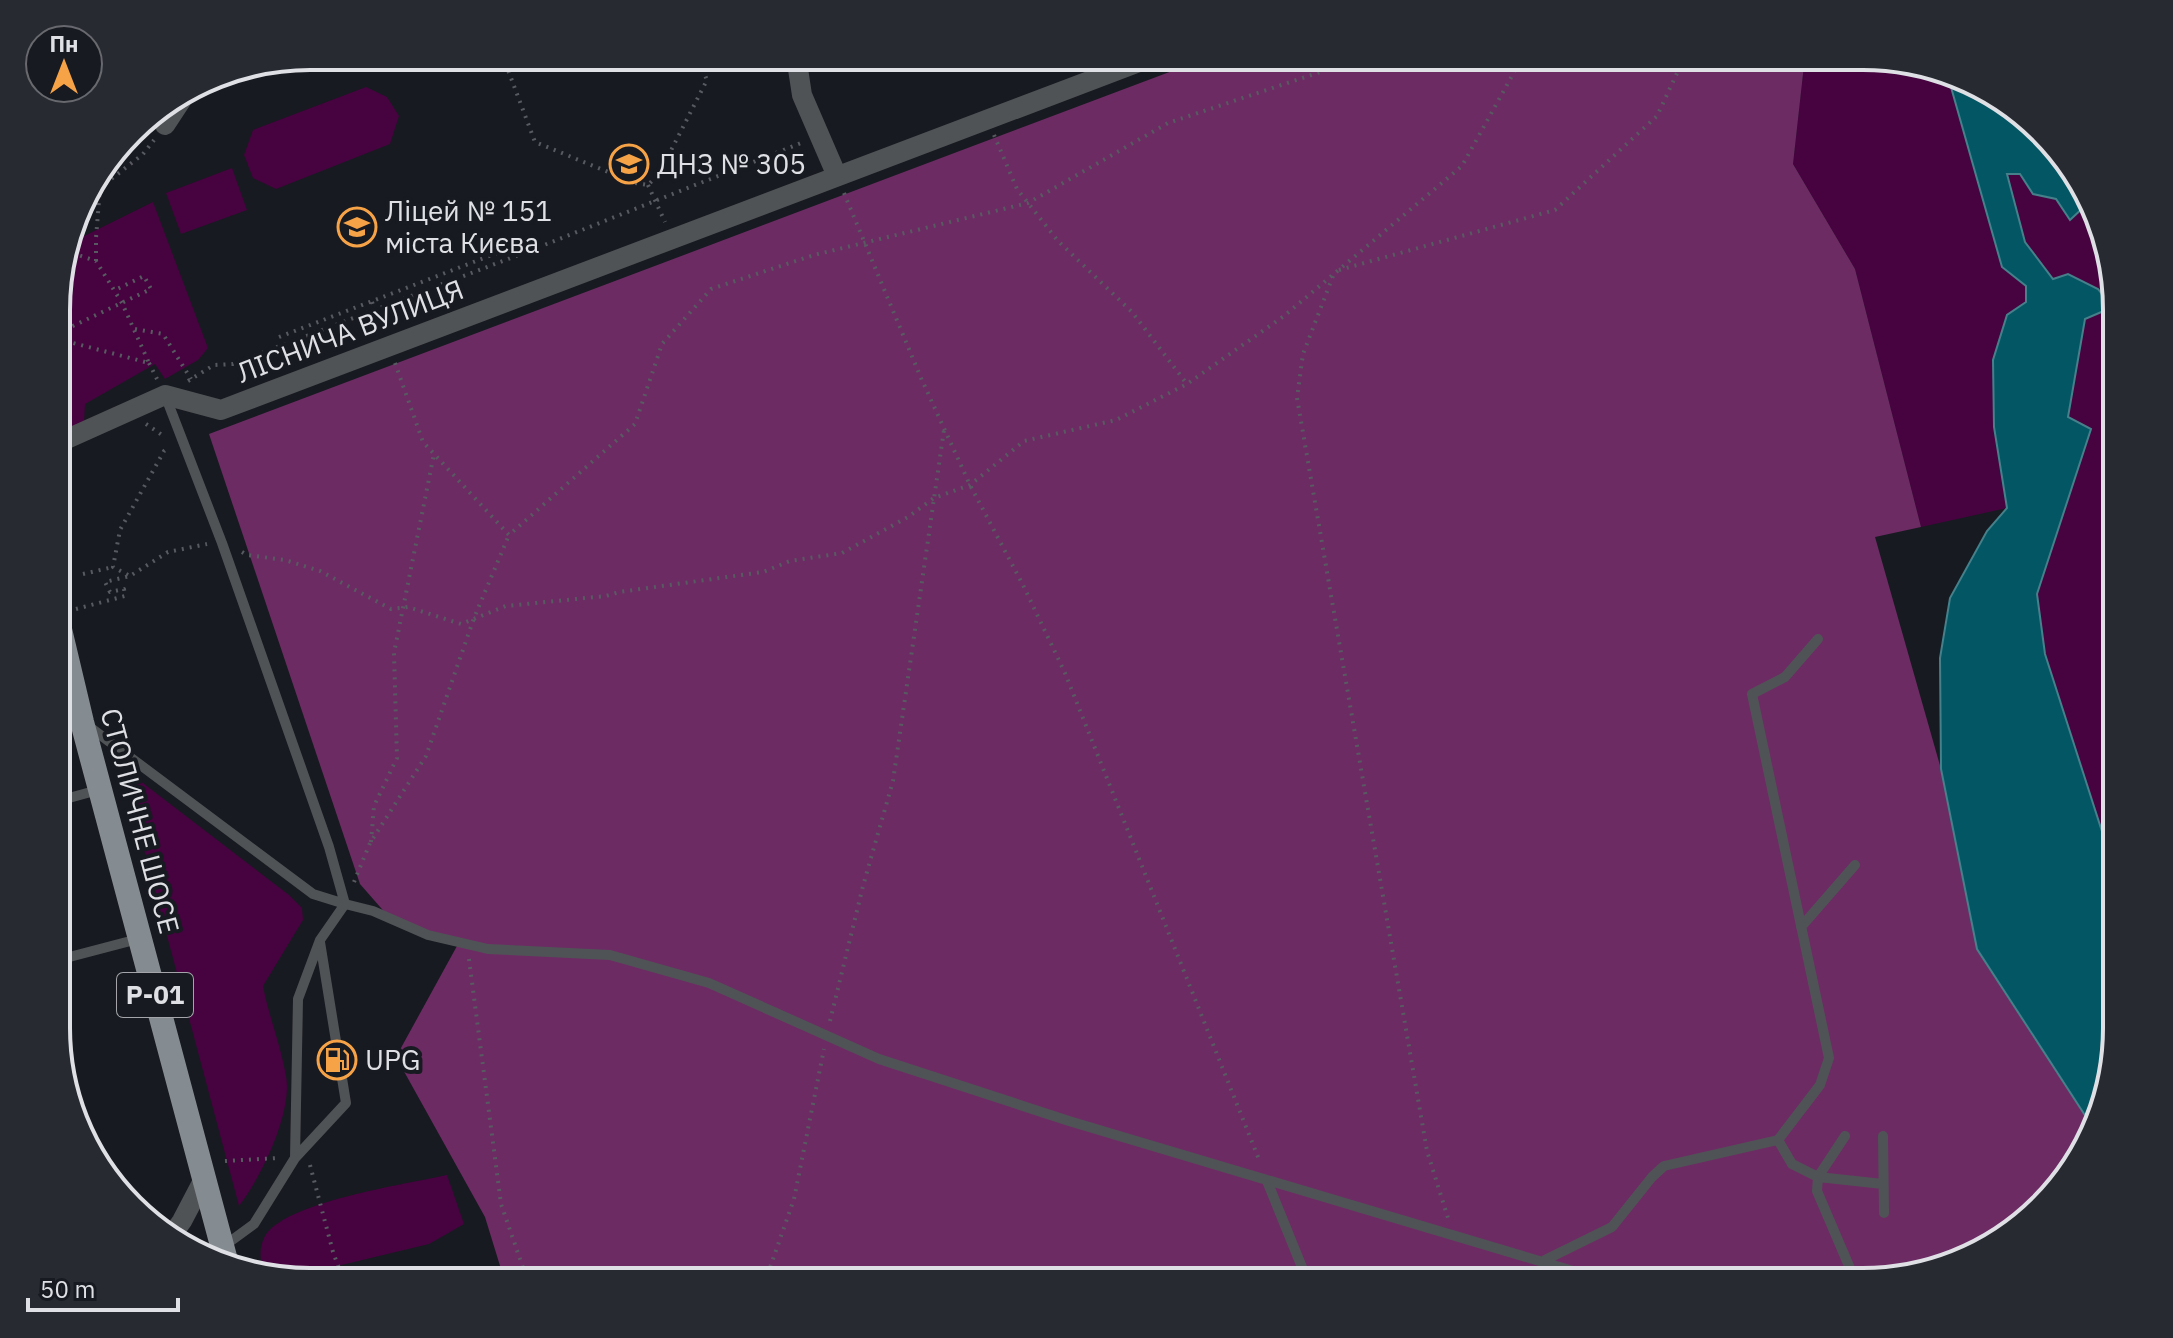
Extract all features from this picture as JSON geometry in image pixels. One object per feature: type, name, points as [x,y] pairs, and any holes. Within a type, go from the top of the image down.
[{"type":"main road","name":"СТОЛИЧНЕ ШОСЕ","points":[[70,647],[82,722],[223,1252]]},
{"type":"street","name":"ЛІСНИЧА ВУЛИЦЯ","points":[[165,395],[221,410],[1117,70]]},
{"type":"street","points":[[798,71],[802,95],[837,176]]},
{"type":"street","points":[[165,125],[174,112]]},
{"type":"street","points":[[70,438],[165,395]]},
{"type":"street","points":[[177,1228],[204,1179]]},
{"type":"lane","points":[[165,395],[222,543],[329,847],[345,904]]},
{"type":"lane","points":[[1545,1260],[1612,1227],[1664,1166],[1778,1140],[1820,1085],[1829,1058],[1752,694],[1785,677],[1818,639]]},
{"type":"lane","points":[[82,722],[313,894],[373,911],[428,935],[467,945],[488,949],[610,955],[709,983],[879,1059],[1267,1181],[1566,1267]]},
{"type":"lane","points":[[70,798],[100,789]]},
{"type":"lane","points":[[1801,927],[1855,865]]},
{"type":"lane","points":[[295,1158],[298,999],[320,940],[345,904]]},
{"type":"lane","points":[[70,957],[140,939]]},
{"type":"lane","points":[[229,1254],[254,1224],[295,1158],[346,1103],[320,940]]},
{"type":"lane","points":[[1845,1136],[1818,1177],[1817,1191],[1849,1267]]},
{"type":"lane","points":[[1883,1136],[1884,1213]]},
{"type":"lane","points":[[1778,1140],[1792,1164],[1818,1177],[1883,1184]]},
{"type":"lane","points":[[1267,1181],[1302,1267]]},
{"type":"path","points":[[345,904],[370,843],[426,756],[474,618],[509,535],[635,424],[662,344],[711,289],[814,255],[1028,203],[1168,123],[1325,70]]},
{"type":"path","points":[[70,614],[125,596],[124,589],[110,592],[105,582],[130,576],[168,552],[198,544],[222,543],[232,545],[247,555],[285,560],[320,571],[391,609],[408,607],[461,624],[506,606],[606,596],[763,572],[790,561],[842,553],[908,517],[934,498],[970,485],[1024,441],[1116,420],[1187,384],[1251,342],[1462,166],[1515,70]]},
{"type":"path","points":[[1334,271],[1555,210],[1657,116],[1678,70]]},
{"type":"path","points":[[508,71],[535,142],[635,183],[648,185]]},
{"type":"path","points":[[648,185],[659,174],[707,80],[703,71]]},
{"type":"path","points":[[987,120],[1017,189],[1058,241],[1132,312],[1187,384]]},
{"type":"path","points":[[106,183],[143,154],[165,125]]},
{"type":"path","points":[[214,365],[233,364],[820,136]]},
{"type":"path","points":[[837,176],[970,485],[1065,673],[1267,1181]]},
{"type":"path","points":[[648,185],[673,239]]},
{"type":"path","points":[[70,340],[149,363],[122,303],[96,261],[100,195]]},
{"type":"path","points":[[279,337],[497,253]]},
{"type":"path","points":[[77,255],[96,261]]},
{"type":"path","points":[[469,264],[473,272]]},
{"type":"path","points":[[1334,271],[1303,354],[1297,398],[1427,1151],[1453,1234]]},
{"type":"path","points":[[70,330],[151,289],[144,276],[114,290]]},
{"type":"path","points":[[372,302],[423,442],[509,535]]},
{"type":"path","points":[[306,327],[309,335]]},
{"type":"path","points":[[134,329],[163,334],[191,379]]},
{"type":"path","points":[[113,567],[120,530],[164,451],[173,444],[158,430],[142,422]]},
{"type":"path","points":[[770,1268],[794,1199],[827,1035],[863,886],[893,781],[944,427]]},
{"type":"path","points":[[370,843],[374,806],[397,758],[394,653],[434,454]]},
{"type":"path","points":[[83,574],[113,567],[130,576]]},
{"type":"path","points":[[467,945],[501,1204],[523,1268]]},
{"type":"path","points":[[305,1147],[339,1268]]},
{"type":"path","points":[[225,1161],[295,1158]]},
{"type":"shaded area","points":[[1174,70],[1803,70],[1793,164],[1855,269],[1921,527],[1875,537],[1941,769],[1977,949],[2086,1117],[2085,1120],[2071,1148],[2044,1186],[1997,1228],[1940,1255],[1879,1267],[501,1268],[485,1217],[396,1057],[457,946],[388,916],[360,884],[209,434]]},
{"type":"shaded area","points":[[1803,70],[1895,72],[1951,87],[2002,267],[2026,286],[2026,302],[1994,427],[2007,508],[1921,527],[1855,269],[1793,164]]},
{"type":"shaded area","points":[[366,87],[387,97],[399,116],[390,144],[276,189],[253,178],[244,155],[253,130]]},
{"type":"shaded area","points":[[232,168],[247,210],[181,234],[166,193]]},
{"type":"shaded area","points":[[2007,174],[2020,174],[2033,194],[2078,203],[2095,248],[2102,293],[2068,275],[2053,279],[2025,242]]},
{"type":"shaded area","points":[[153,202],[208,348],[198,360],[165,379],[155,364],[85,404],[84,422],[70,427],[70,310],[72,278],[82,237]]},
{"type":"shaded area","points":[[2102,311],[2102,831],[2045,654],[2037,594],[2090,429],[2068,417],[2085,319]]},
{"type":"shaded area","points":[[122,767],[302,908],[303,920],[263,986],[286,1076],[285,1108],[265,1162],[239,1206]]},
{"type":"shaded area","points":[[447,1175],[464,1224],[429,1244],[329,1268],[261,1263],[262,1243],[275,1225],[319,1205],[376,1189]]},
{"type":"water","points":[[1951,87],[1983,102],[2009,120],[2033,140],[2053,164],[2081,210],[2070,220],[2056,199],[2033,194],[2020,174],[2007,174],[2025,242],[2053,279],[2068,274],[2102,294],[2102,312],[2085,319],[2068,417],[2091,429],[2037,594],[2045,654],[2102,831],[2102,1044],[2095,1090],[2086,1117],[1977,949],[1941,769],[1940,658],[1950,598],[1987,531],[2007,508],[1994,427],[1993,360],[2007,315],[2026,302],[2026,286],[2002,267]]},
{"type":"place","name":"ДНЗ № 305","points":[[629,164]]},
{"type":"place","name":"Ліцей № 151 міста Києва","points":[[357,227]]},
{"type":"place","name":"UPG","points":[[337,1060]]}]
